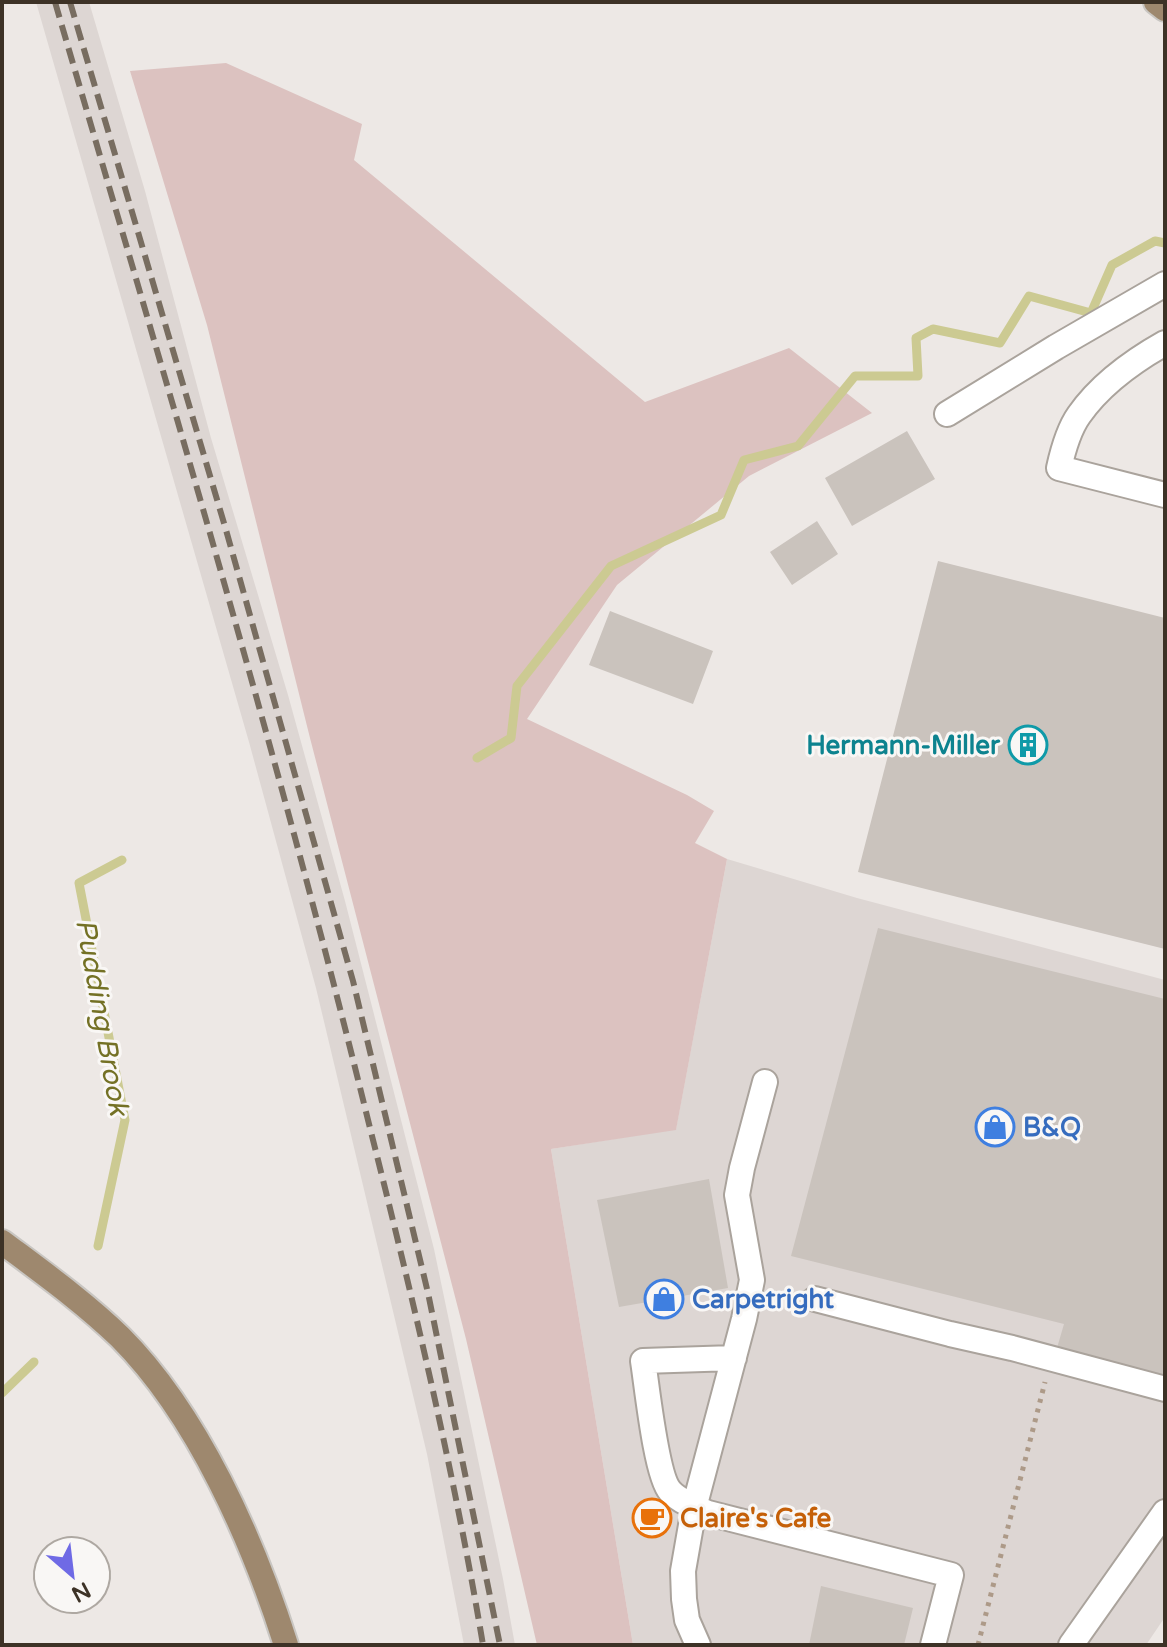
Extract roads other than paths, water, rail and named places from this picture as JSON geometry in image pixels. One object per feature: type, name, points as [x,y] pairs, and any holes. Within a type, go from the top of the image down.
[{"type":"main road","points":[[1156,2],[1165,9]]},
{"type":"main road","points":[[2,1242],[82,1303],[120,1338],[154,1376],[203,1451],[221,1485],[266,1585],[286,1645]]},
{"type":"lane","points":[[947,414],[1165,284]]},
{"type":"lane","points":[[1165,343],[1104,385],[1077,416],[1059,468],[1165,495]]},
{"type":"lane","points":[[698,1645],[687,1620],[683,1571],[694,1508],[752,1280],[737,1195],[765,1082]]},
{"type":"lane","points":[[815,1299],[1165,1389]]},
{"type":"lane","points":[[734,1358],[643,1361],[658,1455],[670,1491],[694,1508],[708,1513],[951,1575],[933,1645]]},
{"type":"lane","points":[[1071,1645],[1165,1512]]},
{"type":"waterway","name":"Pudding Brook","points":[[477,758],[511,738],[517,686],[611,566],[721,515],[744,460],[798,446],[855,376],[918,376],[916,338],[933,329],[1000,343],[1029,296],[1091,313],[1112,265],[1155,241],[1165,243]]},
{"type":"waterway","name":"Pudding Brook","points":[[98,1246],[125,1120],[79,883],[122,860]]},
{"type":"waterway","name":"Pudding Brook","points":[[2,1393],[34,1362]]},
{"type":"railway","points":[[55,2],[218,563],[334,986],[432,1385],[483,1645]]},
{"type":"railway","points":[[70,2],[226,530],[353,981],[428,1293],[500,1645]]},
{"type":"place","name":"Hermann-Miller","points":[[1028,745]]},
{"type":"place","name":"B&Q","points":[[995,1127]]},
{"type":"place","name":"Carpetright","points":[[664,1299]]},
{"type":"place","name":"Claire's Cafe","points":[[652,1518]]}]
